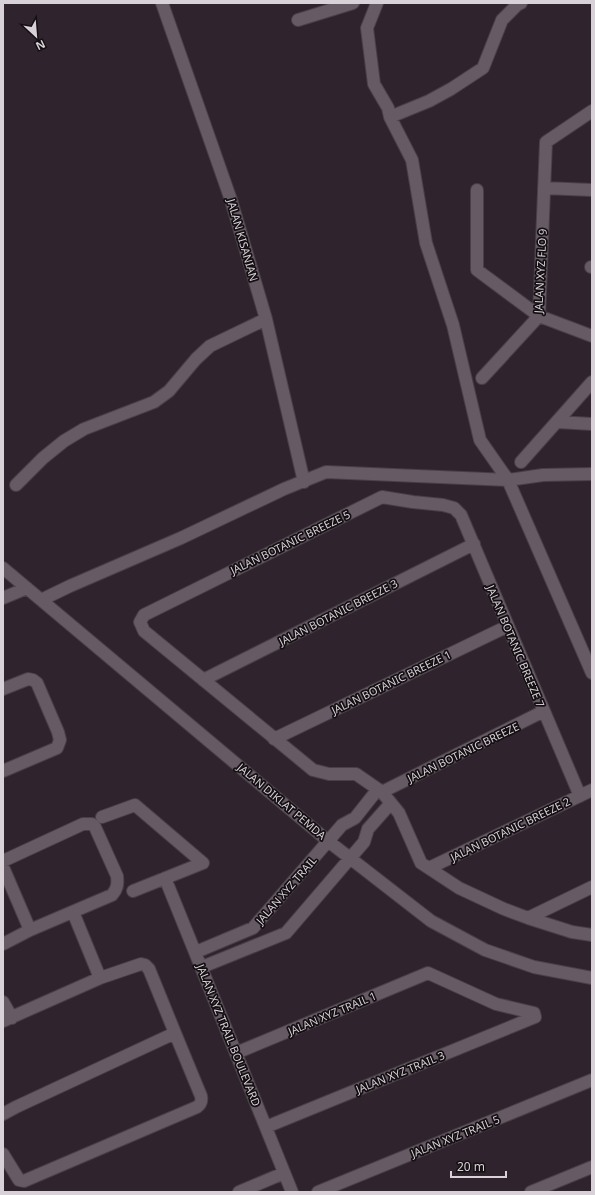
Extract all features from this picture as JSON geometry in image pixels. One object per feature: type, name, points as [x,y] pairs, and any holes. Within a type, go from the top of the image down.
[{"type":"street","name":"JALAN KISANIAN","points":[[162,3],[231,200],[266,318],[304,482]]},
{"type":"street","points":[[298,20],[353,3]]},
{"type":"street","points":[[377,3],[367,28],[374,84],[388,108],[390,117],[412,160],[426,243],[453,325],[480,440],[508,480],[592,673]]},
{"type":"street","points":[[390,117],[429,101],[451,89],[483,68],[502,20],[517,5],[522,3]]},
{"type":"street","name":"JALAN XYZ FLO 9","points":[[482,378],[539,316],[546,142],[592,111]]},
{"type":"street","points":[[544,188],[592,190]]},
{"type":"street","points":[[477,190],[477,270],[539,316],[592,336]]},
{"type":"street","points":[[16,485],[43,458],[64,441],[84,428],[154,402],[169,391],[196,358],[210,346],[266,318]]},
{"type":"street","points":[[521,462],[592,382]]},
{"type":"street","points":[[557,422],[592,424]]},
{"type":"street","points":[[41,600],[326,472],[508,480],[543,475],[592,474]]},
{"type":"street","name":"JALAN BOTANIC BREEZE 5","points":[[203,680],[144,631],[140,622],[144,615],[382,497],[443,505]]},
{"type":"street","name":"JALAN BOTANIC BREEZE 7","points":[[443,505],[454,508],[461,515],[580,796]]},
{"type":"street","name":"JALAN BOTANIC BREEZE 3","points":[[203,680],[474,544]]},
{"type":"street","name":"JALAN DIKLAT PEMDA","points":[[3,568],[328,841],[351,857],[431,920],[485,950],[534,967],[592,978]]},
{"type":"street","points":[[3,598],[27,588]]},
{"type":"street","name":"JALAN BOTANIC BREEZE 1","points":[[274,739],[508,626]]},
{"type":"street","points":[[3,689],[28,679],[37,683],[60,740],[57,748],[3,771]]},
{"type":"street","points":[[203,680],[313,770],[329,774],[356,774],[380,791],[399,813],[421,863],[459,888],[528,918],[572,932],[592,935]]},
{"type":"street","name":"JALAN BOTANIC BREEZE","points":[[328,841],[342,825],[355,818],[380,791],[544,711]]},
{"type":"street","name":"JALAN BOTANIC BREEZE 2","points":[[429,868],[592,790]]},
{"type":"street","points":[[351,857],[364,842],[368,829],[391,803]]},
{"type":"street","points":[[102,817],[135,805],[203,863],[133,891]]},
{"type":"street","points":[[3,861],[83,824],[92,824],[95,827],[117,876],[118,883],[116,890],[112,895],[30,930],[3,944]]},
{"type":"street","name":"JALAN XYZ TRAIL","points":[[196,952],[253,928],[328,841]]},
{"type":"street","name":"JALAN XYZ TRAIL","points":[[202,967],[286,933],[351,857]]},
{"type":"street","points":[[3,867],[30,930]]},
{"type":"street","name":"JALAN XYZ TRAIL BOULEVARD","points":[[166,878],[292,1192]]},
{"type":"street","points":[[528,918],[592,887]]},
{"type":"street","points":[[73,912],[100,978]]},
{"type":"street","points":[[3,1002],[7,1020],[100,978],[141,964],[145,965],[149,969],[201,1096],[200,1104],[197,1108],[24,1181],[19,1180],[15,1175],[3,1154]]},
{"type":"street","name":"JALAN XYZ TRAIL 1","points":[[236,1053],[428,973],[496,1004],[534,1013],[535,1017]]},
{"type":"street","name":"JALAN XYZ TRAIL 3","points":[[266,1127],[535,1017]]},
{"type":"street","points":[[3,1114],[175,1033]]},
{"type":"street","name":"JALAN XYZ TRAIL 5","points":[[318,1192],[592,1080]]},
{"type":"street","points":[[531,1192],[592,1166]]},
{"type":"street","points":[[239,1192],[284,1173]]}]
